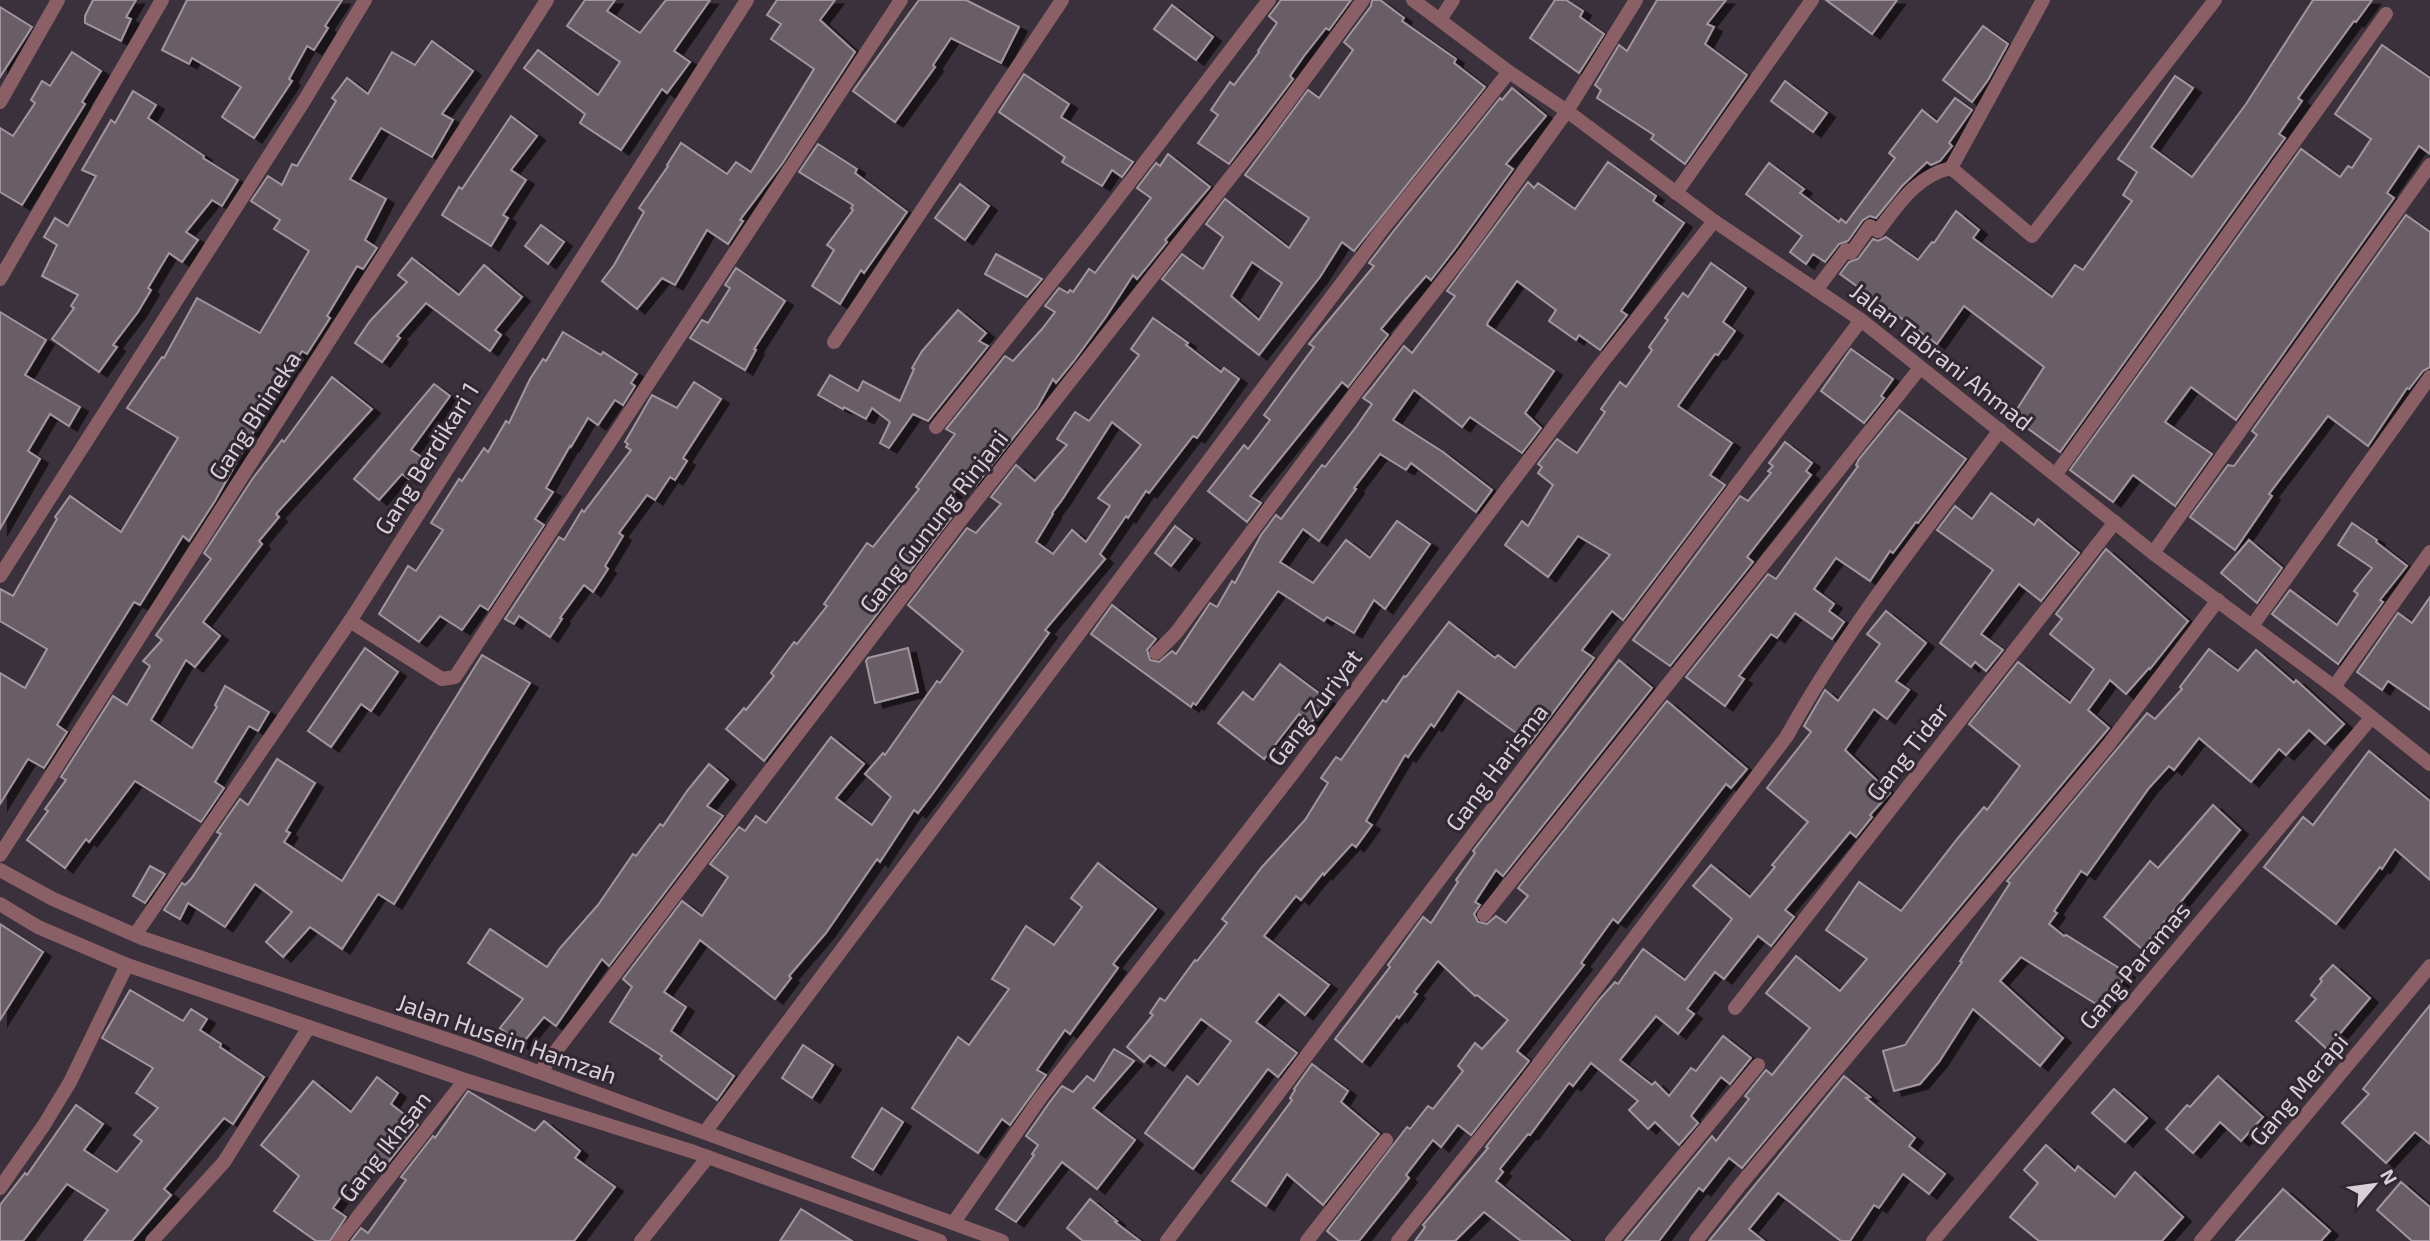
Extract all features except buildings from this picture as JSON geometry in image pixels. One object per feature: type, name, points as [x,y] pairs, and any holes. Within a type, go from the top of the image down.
[{"type":"street","points":[[0,102],[58,0]]},
{"type":"street","points":[[0,279],[162,0]]},
{"type":"street","points":[[0,576],[304,101],[365,0]]},
{"type":"street","name":"Gang Bhineka","points":[[0,855],[547,0]]},
{"type":"street","name":"Gang Berdikari 1","points":[[135,935],[350,621],[747,0]]},
{"type":"street","points":[[350,621],[442,679],[455,677],[901,0]]},
{"type":"street","points":[[834,342],[1062,0]]},
{"type":"street","points":[[936,427],[1110,208],[1269,0]]},
{"type":"street","name":"Gang Gunung Rinjani","points":[[540,1072],[957,525],[1262,136],[1363,0]]},
{"type":"street","name":"Jalan Tabrani Ahmad","points":[[1413,0],[1714,221],[1861,320],[2153,553],[2334,687],[2430,764]]},
{"type":"street","points":[[1440,20],[1453,0]]},
{"type":"street","points":[[1156,653],[1175,633],[1361,385],[1463,255],[1567,111],[1636,0]]},
{"type":"street","points":[[1676,193],[1812,0]]},
{"type":"street","points":[[1816,290],[1846,250],[1851,253],[1870,226],[1878,231],[1914,186],[1938,171],[1951,168],[2043,0]]},
{"type":"street","points":[[1951,168],[2032,236],[2215,0]]},
{"type":"street","points":[[2056,474],[2386,14]]},
{"type":"street","points":[[705,1132],[1376,237],[1509,72]]},
{"type":"street","points":[[2153,553],[2430,165]]},
{"type":"street","name":"Gang Zuriyat","points":[[954,1222],[1041,1097],[1293,773],[1601,364],[1714,221]]},
{"type":"street","name":"Gang Harisma","points":[[1167,1241],[1861,320]]},
{"type":"street","points":[[1484,915],[1920,368]]},
{"type":"street","points":[[2252,626],[2430,377]]},
{"type":"street","points":[[1398,1241],[1528,1078],[1787,736],[1801,710],[1864,616],[2000,430]]},
{"type":"street","name":"Gang Tidar","points":[[1735,1007],[2115,522]]},
{"type":"street","points":[[2334,687],[2430,552]]},
{"type":"street","points":[[1696,1241],[2109,744],[2218,600]]},
{"type":"street","name":"Gang Paramas","points":[[1933,1241],[2371,718]]},
{"type":"street","name":"Jalan Husein Hamzah","points":[[0,870],[52,899],[135,935],[540,1072],[1003,1241]]},
{"type":"street","name":"Jalan Husein Hamzah","points":[[0,904],[38,927],[127,965],[465,1080],[708,1157],[940,1241]]},
{"type":"street","points":[[0,1188],[70,1082],[127,965]]},
{"type":"street","name":"Gang Merapi","points":[[2201,1241],[2430,966]]},
{"type":"street","points":[[152,1241],[224,1162],[309,1027]]},
{"type":"street","points":[[1612,1241],[1758,1065]]},
{"type":"street","name":"Gang Ikhsan","points":[[339,1241],[465,1080]]},
{"type":"street","points":[[1307,1241],[1386,1140]]},
{"type":"street","points":[[641,1241],[708,1157]]}]
